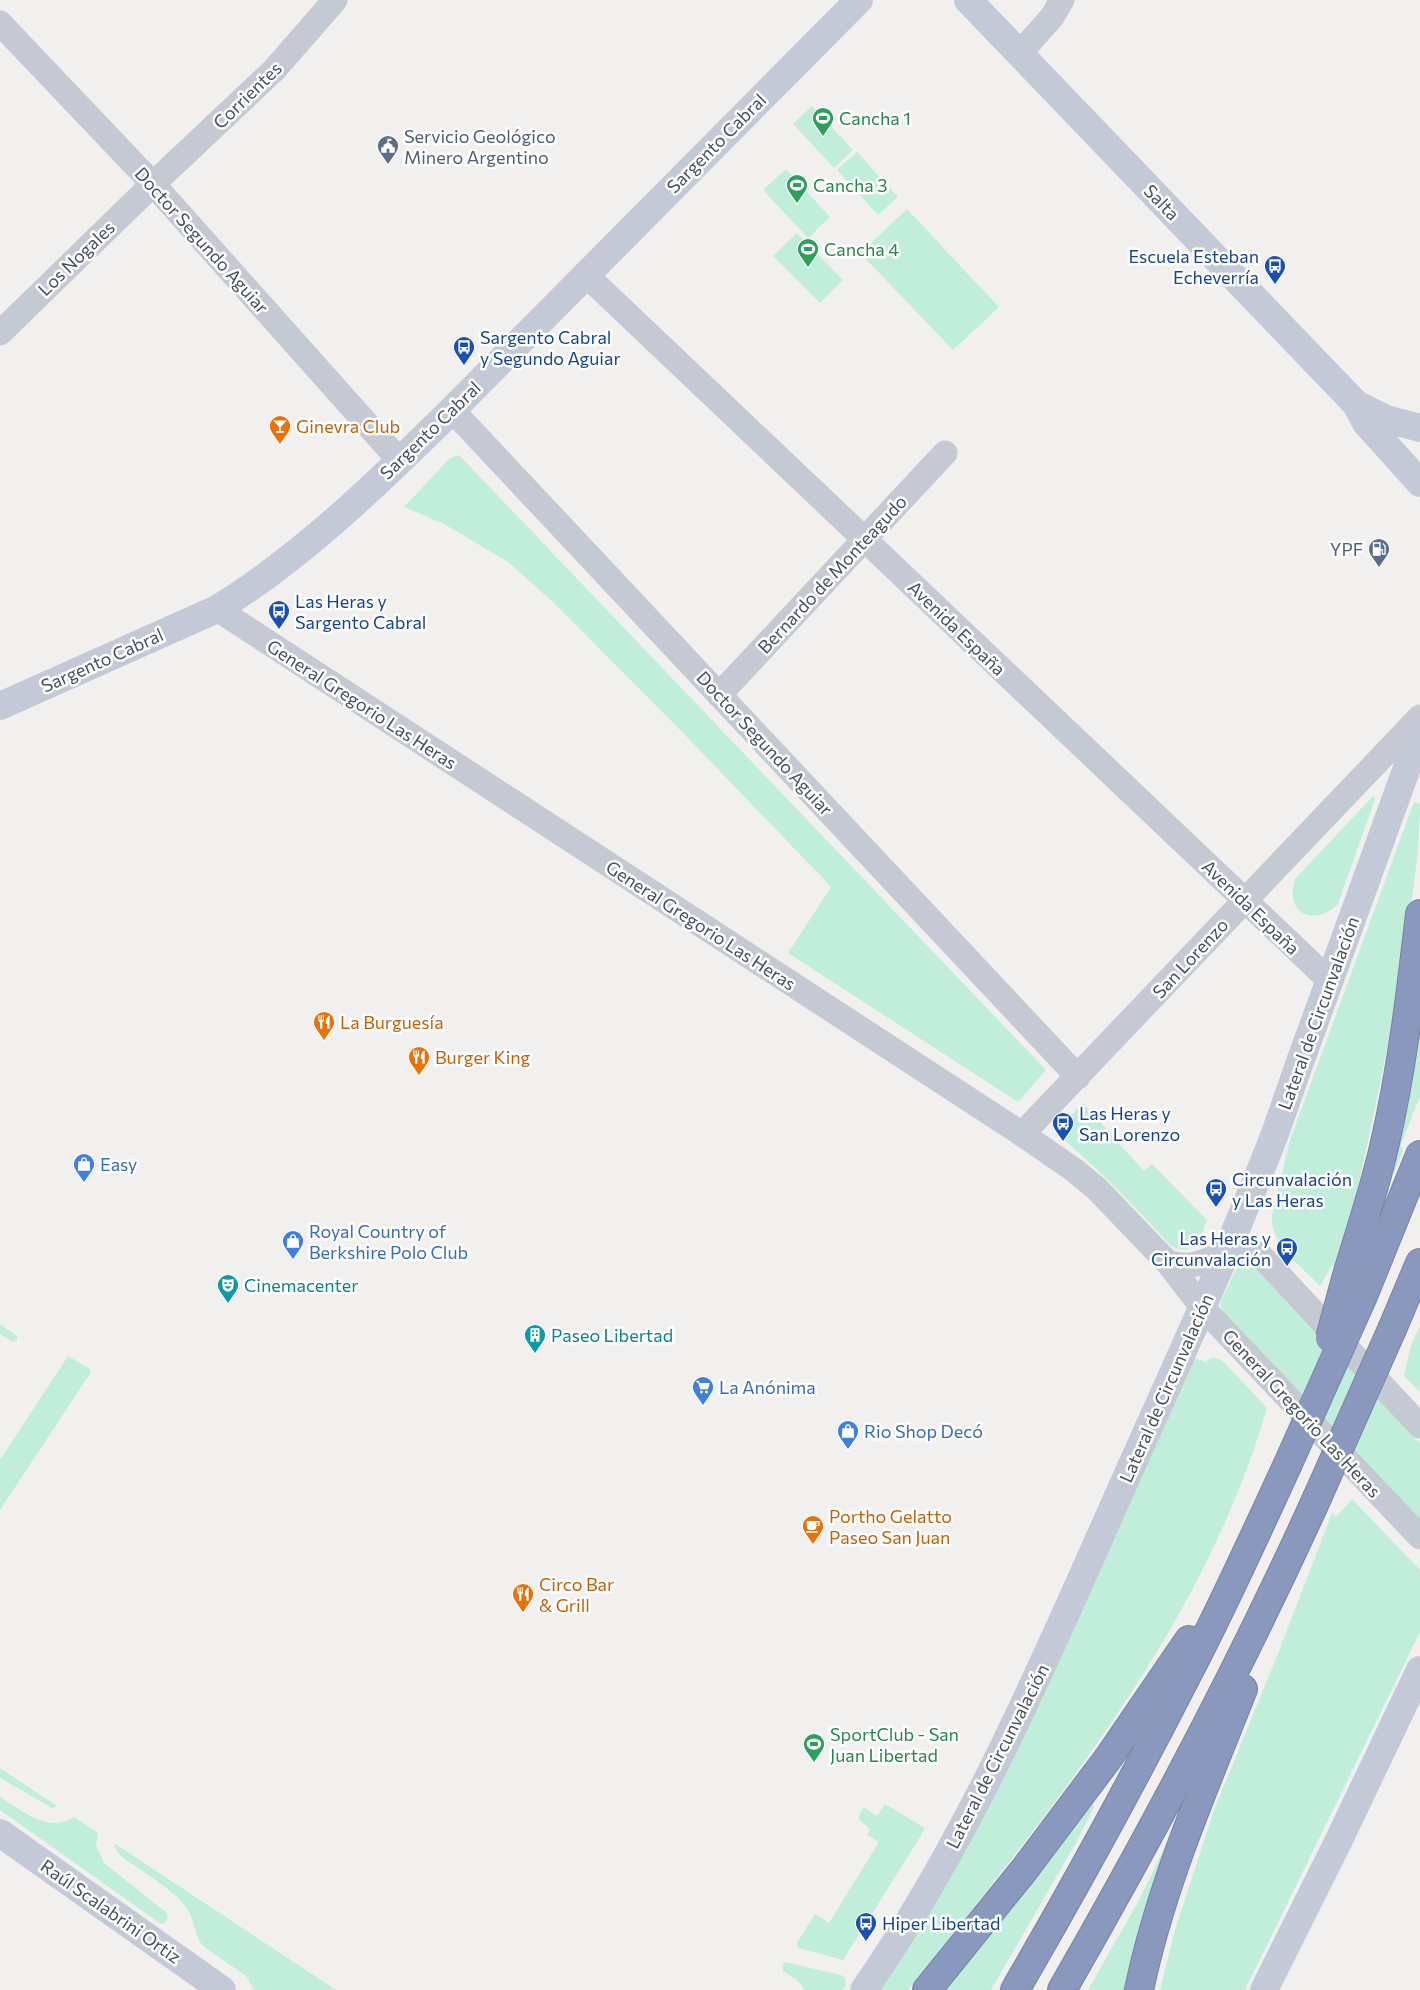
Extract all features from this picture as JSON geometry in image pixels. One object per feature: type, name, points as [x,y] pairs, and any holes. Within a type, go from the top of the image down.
[{"type":"highway","points":[[1355,1288],[1393,1108],[1411,1000],[1420,914]]},
{"type":"highway","points":[[1015,1990],[1074,1889],[1137,1772],[1189,1672],[1242,1563],[1308,1418],[1355,1288],[1420,1155]]},
{"type":"highway","points":[[1062,1990],[1113,1900],[1191,1754],[1288,1563],[1420,1263]]},
{"type":"highway","points":[[927,1990],[1017,1878],[1109,1757],[1242,1563]]},
{"type":"highway","points":[[1139,1990],[1154,1929],[1181,1846],[1252,1665],[1288,1563]]},
{"type":"street","name":"Corrientes","points":[[153,184],[274,70],[335,0]]},
{"type":"street","name":"Sargento Cabral","points":[[0,706],[217,610],[248,590],[306,545],[400,461],[452,410],[859,0]]},
{"type":"street","name":"Salta","points":[[968,0],[1356,404],[1366,423],[1420,483]]},
{"type":"street","points":[[1020,54],[1052,17],[1062,0]]},
{"type":"street","name":"Doctor Segundo Aguiar","points":[[0,22],[153,184],[400,461]]},
{"type":"street","name":"Los Nogales","points":[[0,333],[153,184]]},
{"type":"street","name":"Avenida España","points":[[585,274],[1330,981]]},
{"type":"street","name":"Salta","points":[[1356,404],[1386,419],[1420,428]]},
{"type":"street","name":"Doctor Segundo Aguiar","points":[[452,410],[1078,1076]]},
{"type":"street","name":"Bernardo de Monteagudo","points":[[719,695],[945,453]]},
{"type":"street","name":"General Gregorio Las Heras","points":[[217,610],[1022,1134],[1074,1170],[1096,1188],[1168,1263],[1201,1306],[1420,1537]]},
{"type":"street","name":"San Lorenzo","points":[[1022,1134],[1420,718]]},
{"type":"street","name":"Lateral de Circunvalación","points":[[864,1990],[892,1950],[947,1855],[994,1764],[1076,1593],[1201,1306],[1227,1252],[1271,1143],[1420,732]]},
{"type":"street","points":[[1168,1263],[1184,1266],[1195,1264],[1238,1249],[1252,1251],[1260,1255],[1420,1426]]},
{"type":"street","points":[[1264,1990],[1338,1842],[1420,1670]]},
{"type":"street","name":"Raúl Scalabrini Ortiz","points":[[0,1833],[222,1990]]},
{"type":"green space","name":"Cancha 1","points":[[812,106],[853,150],[834,168],[793,124]]},
{"type":"green space","points":[[857,152],[898,197],[878,215],[837,170]]},
{"type":"green space","name":"Cancha 3","points":[[786,169],[830,217],[808,238],[763,190]]},
{"type":"green space","points":[[907,209],[999,307],[953,350],[860,253]]},
{"type":"green space","name":"Cancha 4","points":[[797,233],[843,280],[820,303],[773,256]]},
{"type":"green space","points":[[459,455],[1046,1070],[1018,1102],[788,953],[831,887],[688,738],[554,603],[508,562],[444,524],[404,507],[450,458]]},
{"type":"green space","points":[[1373,796],[1375,799],[1338,904],[1319,915],[1302,913],[1293,899],[1296,878]]},
{"type":"green space","points":[[1414,802],[1420,804],[1420,821],[1413,892],[1386,1054],[1343,1258],[1339,1272],[1332,1265],[1320,1286],[1296,1263],[1281,1245],[1272,1225],[1272,1215],[1290,1140]]},
{"type":"green space","points":[[1420,1006],[1420,1096],[1401,1145],[1403,1151],[1385,1195]]},
{"type":"green space","points":[[1083,1103],[1144,1171],[1152,1164],[1207,1220],[1195,1245],[1186,1249],[1171,1246],[1115,1187],[1055,1132]]},
{"type":"green space","points":[[1242,1265],[1255,1268],[1420,1443],[1420,1520],[1223,1312],[1220,1304],[1236,1269]]},
{"type":"green space","points":[[0,1324],[17,1336],[17,1341],[13,1342],[0,1334]]},
{"type":"green space","points":[[1420,1326],[1420,1392],[1404,1376],[1411,1345]]},
{"type":"green space","points":[[68,1356],[90,1369],[91,1372],[0,1510],[0,1460]]},
{"type":"green space","points":[[1192,1357],[1206,1362],[1214,1358],[1223,1361],[1267,1408],[1239,1490],[1203,1568],[1162,1643],[1116,1716],[1014,1855],[908,1990],[881,1990],[923,1925],[949,1880],[1088,1596]]},
{"type":"green space","points":[[1352,1499],[1420,1570],[1420,1632],[1245,1990],[1160,1990],[1175,1930],[1214,1810],[1277,1656],[1332,1513],[1336,1517]]},
{"type":"green space","points":[[0,1768],[57,1806],[52,1808],[0,1778]]},
{"type":"green space","points":[[0,1797],[26,1814],[45,1822],[64,1822],[74,1817],[98,1833],[96,1845],[104,1863],[167,1913],[168,1918],[165,1923],[161,1924],[0,1810]]},
{"type":"green space","points":[[885,1804],[925,1828],[920,1837],[843,1960],[798,1948],[797,1943],[815,1914],[829,1923],[879,1842],[867,1835],[870,1829],[859,1820],[863,1807],[877,1816]]},
{"type":"green space","points":[[1092,1804],[1094,1807],[1077,1841],[991,1990],[940,1990]]},
{"type":"green space","points":[[1180,1816],[1132,1990],[1088,1990],[1139,1900]]},
{"type":"green space","points":[[114,1843],[336,1990],[254,1990],[246,1976],[203,1946],[189,1912],[180,1900],[165,1887],[122,1857],[116,1850]]},
{"type":"green space","points":[[785,1962],[841,1975],[845,1978],[846,1985],[842,1990],[805,1990],[796,1979],[783,1971],[782,1966]]},
{"type":"place","name":"Cancha 1","points":[[823,137]]},
{"type":"place","name":"Servicio Geológico Minero Argentino","points":[[388,165]]},
{"type":"place","name":"Cancha 3","points":[[797,204]]},
{"type":"place","name":"Cancha 4","points":[[808,268]]},
{"type":"place","name":"Escuela Esteban Echeverría","points":[[1275,285]]},
{"type":"place","name":"Sargento Cabral y Segundo Aguiar","points":[[464,366]]},
{"type":"place","name":"Ginevra Club","points":[[280,445]]},
{"type":"place","name":"YPF","points":[[1379,568]]},
{"type":"place","name":"Las Heras y Sargento Cabral","points":[[279,630]]},
{"type":"place","name":"La Burguesía","points":[[324,1041]]},
{"type":"place","name":"Burger King","points":[[419,1076]]},
{"type":"place","name":"Las Heras y San Lorenzo","points":[[1063,1142]]},
{"type":"place","name":"Easy","points":[[84,1183]]},
{"type":"place","name":"Circunvalación y Las Heras","points":[[1216,1208]]},
{"type":"place","name":"Royal Country of Berkshire Polo Club","points":[[293,1260]]},
{"type":"place","name":"Las Heras y Circunvalación","points":[[1287,1267]]},
{"type":"place","name":"Cinemacenter","points":[[228,1304]]},
{"type":"place","name":"Paseo Libertad","points":[[535,1354]]},
{"type":"place","name":"La Anónima","points":[[703,1406]]},
{"type":"place","name":"Rio Shop Decó","points":[[848,1450]]},
{"type":"place","name":"Portho Gelatto Paseo San Juan","points":[[813,1545]]},
{"type":"place","name":"Circo Bar & Grill","points":[[523,1613]]},
{"type":"place","name":"SportClub - San Juan Libertad","points":[[814,1763]]},
{"type":"place","name":"Hiper Libertad","points":[[866,1942]]}]
